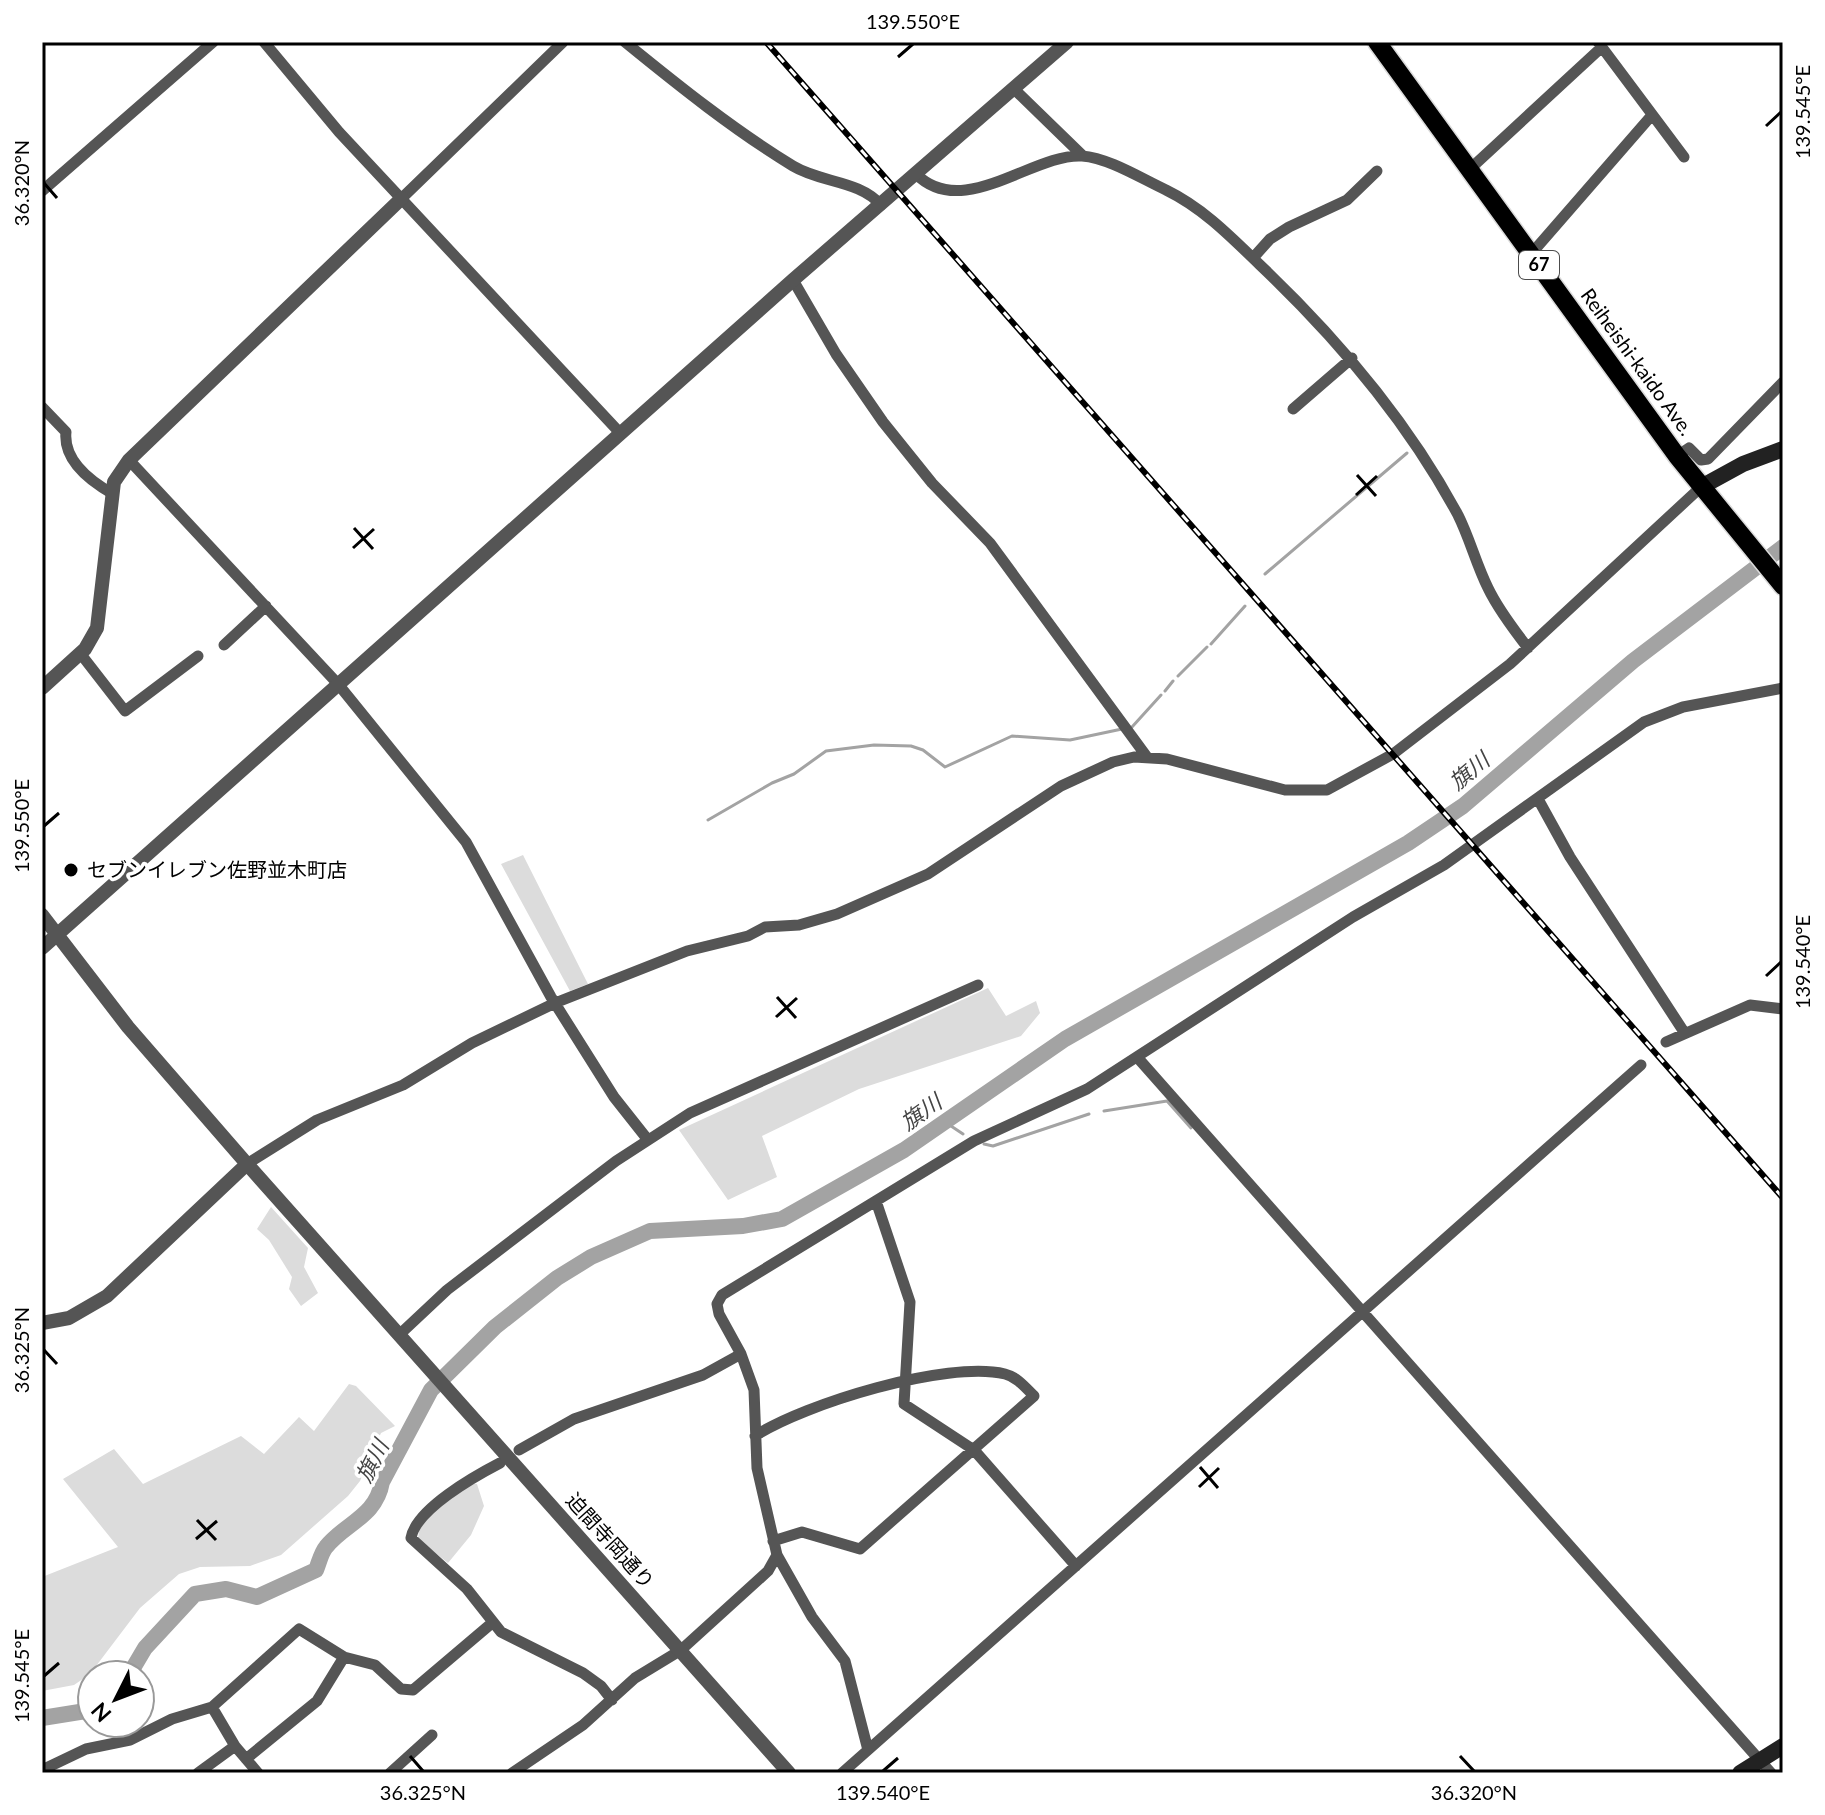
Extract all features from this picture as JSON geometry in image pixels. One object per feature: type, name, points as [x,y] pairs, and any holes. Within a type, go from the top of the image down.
[{"type":"main road","name":"Reiheishi-kaido Ave.","points":[[1383,44],[1677,456],[1783,586]]},
{"type":"main road","points":[[1706,493],[1743,464],[1783,449]]},
{"type":"main road","points":[[1740,1773],[1766,1768],[1783,1746]]},
{"type":"street","points":[[42,191],[213,42]]},
{"type":"street","points":[[264,42],[339,132],[621,434]]},
{"type":"street","points":[[42,688],[80,653],[97,628],[114,482],[129,460],[563,42]]},
{"type":"street","points":[[625,42],[718,114],[794,167],[865,190],[881,205]]},
{"type":"street","points":[[42,948],[793,280],[1067,42]]},
{"type":"street","points":[[1470,169],[1600,44],[1684,157]]},
{"type":"street","points":[[1014,89],[1083,156],[1182,199],[1218,225],[1352,358],[1436,478],[1466,533],[1488,588],[1528,648]]},
{"type":"street","points":[[1531,254],[1652,115]]},
{"type":"street","points":[[916,174],[924,183],[938,187],[976,187],[1083,156]]},
{"type":"street","points":[[1253,258],[1270,239],[1289,227],[1347,200],[1377,171]]},
{"type":"street","points":[[793,280],[869,403],[927,476],[990,543],[1147,757]]},
{"type":"street","points":[[1293,409],[1352,358]]},
{"type":"street","points":[[1677,456],[1689,448],[1701,460],[1708,459],[1782,385]]},
{"type":"street","points":[[42,407],[66,432],[65,447],[75,464],[113,494]]},
{"type":"street","points":[[129,460],[338,684],[469,847],[555,1003],[614,1097],[648,1140]]},
{"type":"street","points":[[42,1323],[69,1318],[107,1296],[247,1164],[307,1125],[403,1085],[472,1043],[555,1003],[687,951],[748,936],[765,927],[799,925],[837,914],[928,874],[1004,821],[1088,772],[1123,759],[1147,757],[1175,760],[1285,790],[1327,790],[1393,754],[1528,648],[1706,493]]},
{"type":"street","points":[[224,645],[266,606]]},
{"type":"street","points":[[80,653],[125,711],[198,656]]},
{"type":"street","points":[[868,1750],[845,1661],[812,1617],[777,1555],[757,1468],[754,1390],[741,1354],[719,1314],[717,1304],[722,1295],[974,1141],[1087,1089],[1353,917],[1444,865],[1644,722],[1683,707],[1783,688]]},
{"type":"street","points":[[1538,799],[1570,857],[1684,1032]]},
{"type":"street","name":"迫間寺岡通り","points":[[42,915],[128,1027],[247,1164],[789,1773]]},
{"type":"street","points":[[400,1336],[447,1290],[648,1140],[690,1113],[742,1087],[978,985]]},
{"type":"street","points":[[1666,1042],[1750,1005],[1783,1009]]},
{"type":"street","points":[[1137,1057],[1766,1768]]},
{"type":"street","points":[[842,1773],[1641,1065]]},
{"type":"street","points":[[876,1201],[910,1302],[903,1398],[908,1408],[974,1450],[1076,1566]]},
{"type":"street","points":[[519,1450],[574,1419],[703,1375],[741,1354]]},
{"type":"street","points":[[755,1436],[805,1410],[904,1382],[994,1372],[1012,1376],[1034,1396],[860,1549],[802,1532],[773,1541]]},
{"type":"street","points":[[500,1463],[470,1479],[414,1524],[411,1538],[467,1589],[492,1623],[521,1645],[583,1673],[601,1686],[612,1700]]},
{"type":"street","points":[[512,1773],[583,1725],[635,1678],[681,1650],[768,1571],[777,1555]]},
{"type":"street","points":[[42,1770],[79,1751],[130,1740],[181,1715],[212,1707],[299,1629],[344,1657],[375,1665],[401,1689],[413,1690],[492,1623]]},
{"type":"street","points":[[246,1759],[317,1701],[344,1657]]},
{"type":"street","points":[[212,1707],[235,1746],[258,1773]]},
{"type":"street","points":[[390,1773],[432,1735]]},
{"type":"street","points":[[198,1773],[235,1746]]},
{"type":"shaded area","points":[[523,855],[588,984],[570,991],[501,864]]},
{"type":"shaded area","points":[[988,988],[1006,1016],[1036,1001],[1040,1013],[1021,1036],[859,1089],[762,1136],[777,1177],[728,1200],[679,1130]]},
{"type":"shaded area","points":[[271,1207],[308,1248],[304,1267],[318,1293],[301,1306],[289,1289],[292,1277],[269,1240],[257,1229]]},
{"type":"shaded area","points":[[349,1384],[356,1386],[395,1426],[381,1433],[360,1481],[348,1496],[281,1555],[250,1566],[200,1567],[179,1574],[140,1608],[101,1659],[76,1659],[76,1684],[42,1691],[42,1577],[118,1547],[63,1479],[114,1449],[143,1484],[241,1436],[264,1454],[299,1417],[314,1431]]},
{"type":"shaded area","points":[[469,1483],[477,1484],[484,1506],[471,1535],[448,1563],[418,1539],[420,1523]]},
{"type":"waterway","points":[[1265,574],[1407,453]]},
{"type":"waterway","name":"旗川","points":[[138,1659],[195,1594],[226,1589],[257,1597],[316,1570],[326,1547],[373,1504],[431,1390],[495,1327],[557,1278],[591,1257],[650,1231],[743,1226],[782,1219],[904,1150],[1065,1039],[1408,843],[1463,806],[1633,661],[1783,547]]},
{"type":"waterway","points":[[1211,644],[1245,606]]},
{"type":"waterway","points":[[1178,676],[1207,647]]},
{"type":"waterway","points":[[1165,691],[1173,681]]},
{"type":"waterway","points":[[1132,727],[1161,695]]},
{"type":"waterway","points":[[708,820],[772,783],[794,774],[826,751],[874,745],[911,746],[923,750],[945,767],[1012,736],[1070,740],[1122,729]]},
{"type":"waterway","points":[[1104,1111],[1167,1101],[1191,1128]]},
{"type":"waterway","points":[[984,1144],[993,1146],[1089,1114]]},
{"type":"waterway","points":[[945,1122],[963,1134]]},
{"type":"waterway","name":"旗川","points":[[42,1718],[76,1713]]},
{"type":"railway","points":[[766,42],[1783,1198]]},
{"type":"place","name":"セブンイレブン佐野並木町店","points":[[71,870]]}]
